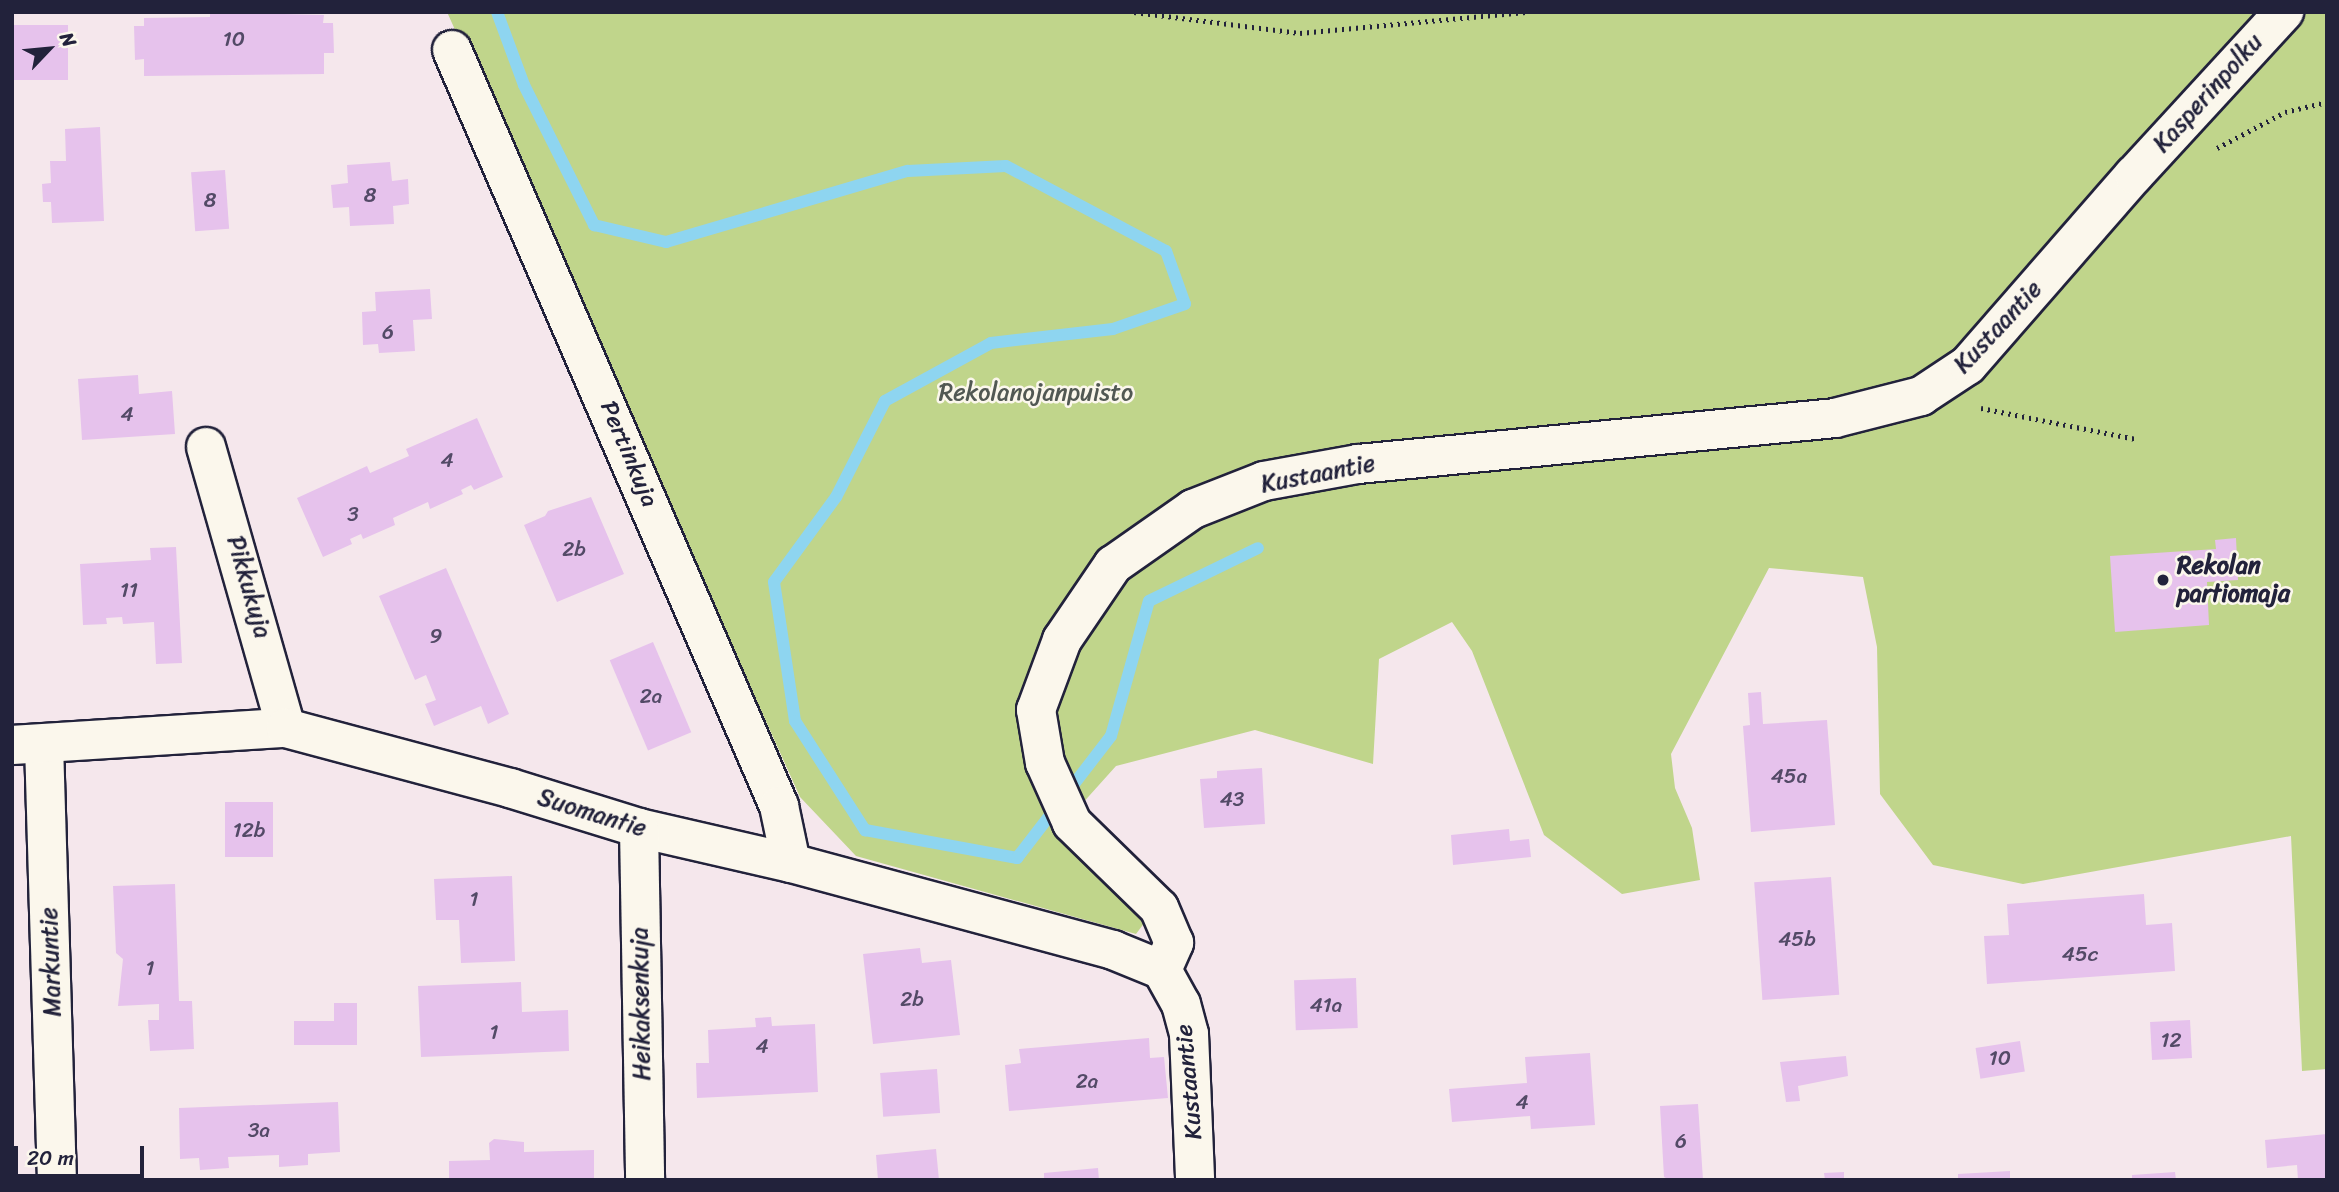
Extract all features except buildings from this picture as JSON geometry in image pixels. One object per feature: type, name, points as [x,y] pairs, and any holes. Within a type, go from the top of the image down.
[{"type":"street","name":"Kasperinpolku","points":[[2134,175],[2284,12]]},
{"type":"street","name":"Pertinkuja","points":[[452,50],[779,806],[791,863]]},
{"type":"street","name":"Kustaantie","points":[[1195,1180],[1189,1034],[1181,1004],[1162,970],[1174,943],[1159,908],[1072,823],[1045,763],[1036,710],[1062,640],[1113,565],[1193,509],[1264,481],[1358,464],[1835,418],[1922,396],[1968,365],[2134,175]]},
{"type":"street","name":"Pikkukuja","points":[[206,447],[286,728]]},
{"type":"street","name":"Suomantie","points":[[28,745],[286,728],[510,788],[639,828],[791,863],[1113,950],[1162,970]]},
{"type":"street","name":"Markuntie","points":[[28,745],[57,1180]]},
{"type":"street","name":"Heikaksenkuja","points":[[639,828],[645,1180]]},
{"type":"path","points":[[1134,12],[1300,33],[1527,12]]},
{"type":"path","points":[[2205,152],[2229,144],[2285,112],[2327,102]]},
{"type":"path","points":[[1922,396],[2136,439]]},
{"type":"green space","name":"Rekolanojanpuisto","points":[[447,12],[2327,12],[2327,1069],[2302,1071],[2291,836],[2023,884],[1933,865],[1880,794],[1877,647],[1863,577],[1769,568],[1671,754],[1675,788],[1692,828],[1700,880],[1622,894],[1544,835],[1472,651],[1452,622],[1379,659],[1373,764],[1255,730],[1116,766],[1063,825],[1148,918],[1136,934],[856,856],[800,797]]},
{"type":"waterway","points":[[497,12],[524,85],[594,225],[666,242],[908,171],[1006,166],[1166,251],[1185,304],[1113,329],[991,343],[885,401],[836,497],[774,582],[795,721],[865,830],[1017,858],[1111,736],[1149,601],[1258,548]]},
{"type":"place","name":"Rekolan partiomaja","points":[[2163,580]]}]
